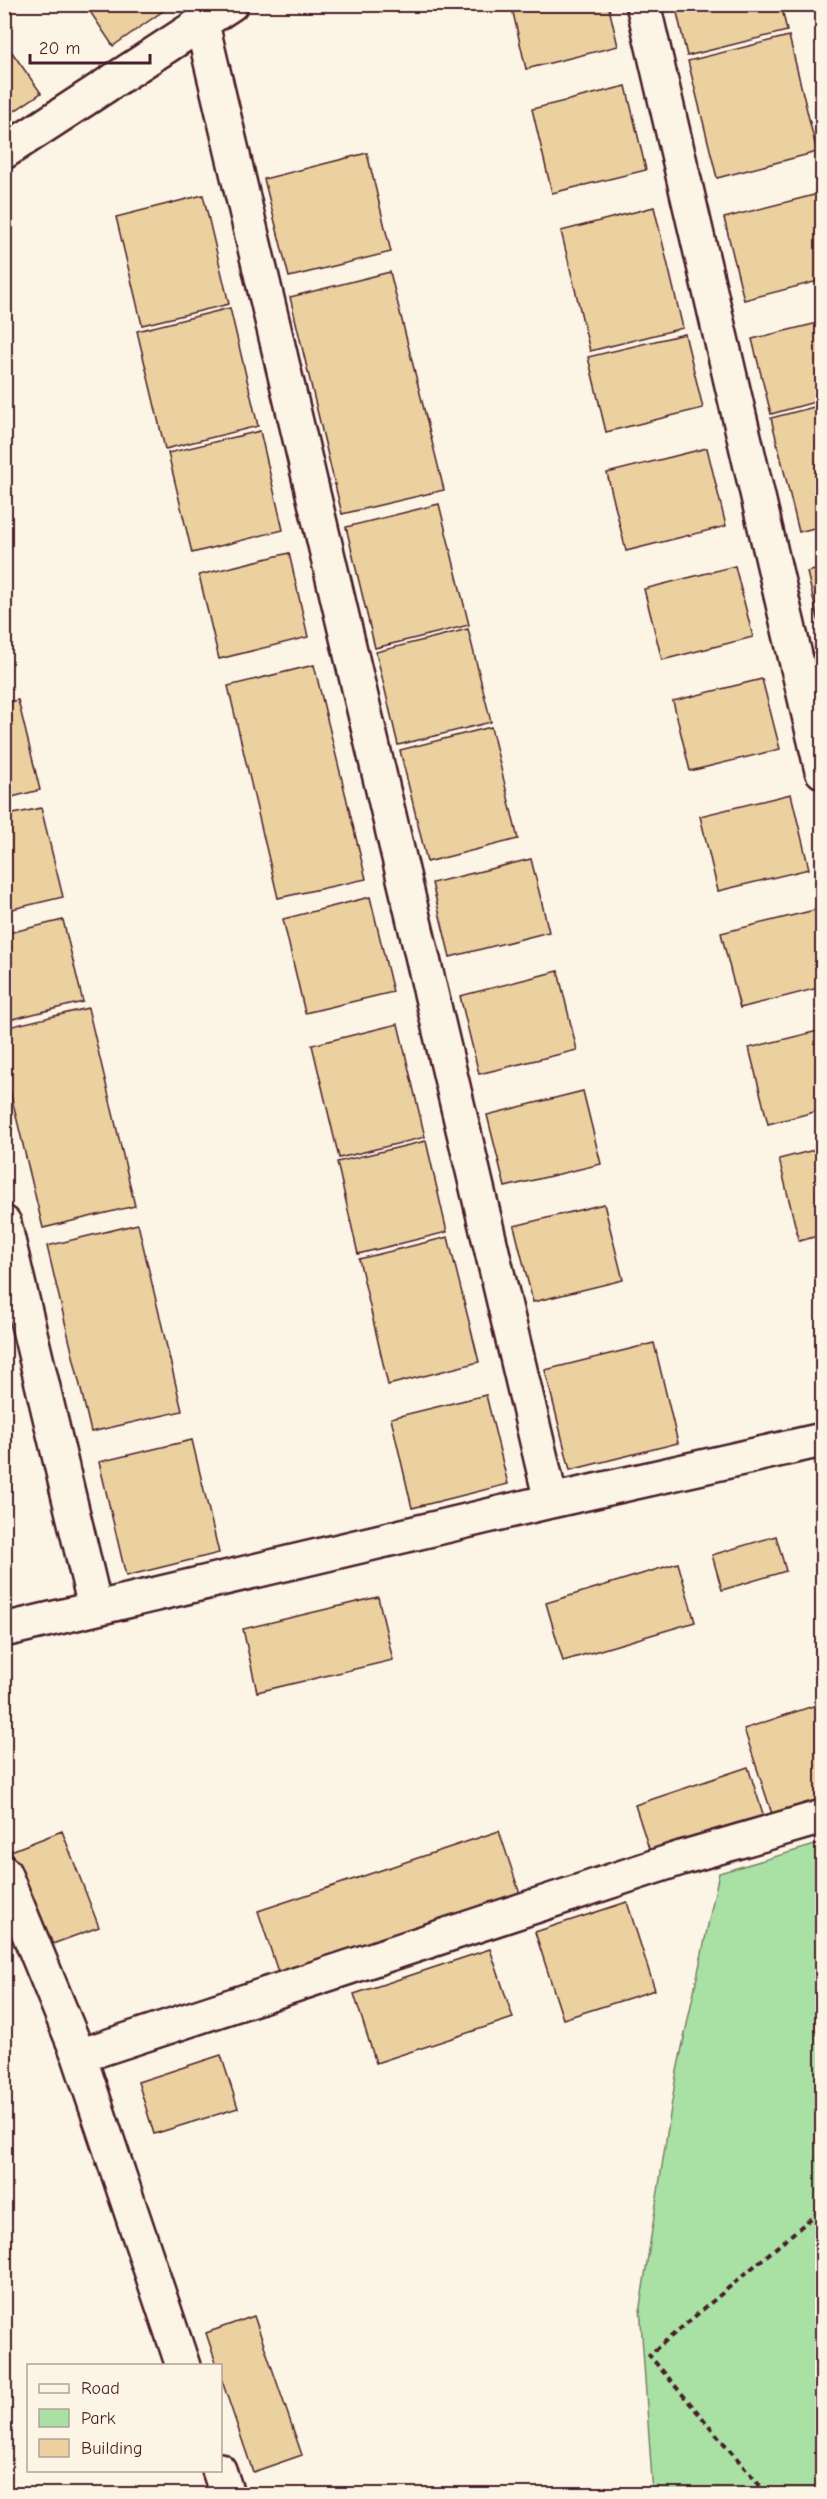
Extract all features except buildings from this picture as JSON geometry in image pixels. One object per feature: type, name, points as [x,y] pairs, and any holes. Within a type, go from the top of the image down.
[{"type":"street","points":[[4,152],[231,4]]},
{"type":"street","points":[[643,4],[822,771]]},
{"type":"street","points":[[202,24],[551,1501]]},
{"type":"street","points":[[4,1223],[95,1607]]},
{"type":"street","points":[[4,1630],[551,1501],[822,1440]]},
{"type":"street","points":[[79,2056],[681,1858],[822,1817]]},
{"type":"street","points":[[4,1873],[79,2056],[182,2364]]},
{"type":"street","points":[[220,2472],[227,2494]]},
{"type":"path","points":[[767,2494],[648,2355],[822,2209]]},
{"type":"green space","points":[[822,1843],[822,2494],[653,2494],[640,2307],[676,2076],[719,1873]]}]
